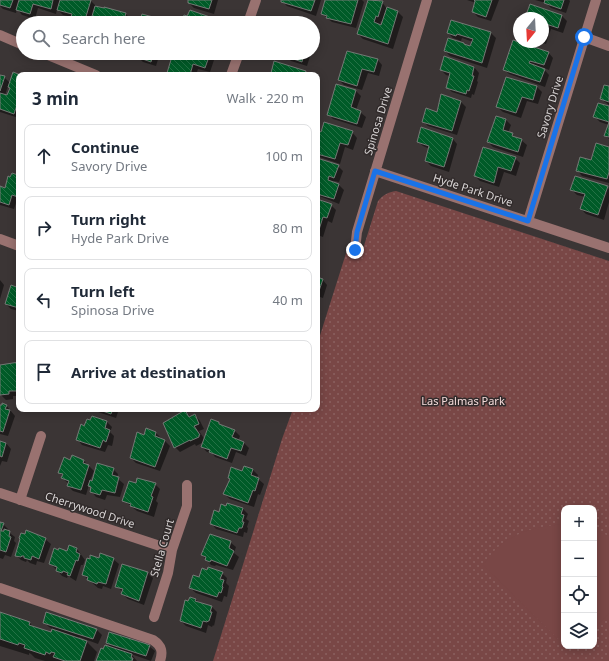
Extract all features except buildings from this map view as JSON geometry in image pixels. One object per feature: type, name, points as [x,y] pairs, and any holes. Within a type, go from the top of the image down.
[{"type":"street","points":[[250,16],[256,0]]},
{"type":"street","name":"Spinosa Drive","points":[[355,250],[357,232],[427,0]]},
{"type":"street","name":"Savory Drive","points":[[528,221],[596,0]]},
{"type":"street","points":[[0,35],[16,42]]},
{"type":"street","points":[[584,37],[609,46]]},
{"type":"street","points":[[60,60],[89,72]]},
{"type":"street","points":[[233,72],[236,60]]},
{"type":"street","name":"Hyde Park Drive","points":[[375,171],[609,248]]},
{"type":"street","points":[[0,239],[16,245]]},
{"type":"street","points":[[20,500],[40,436]]},
{"type":"street","name":"Stella Court","points":[[154,617],[168,573],[172,550],[187,506],[187,485]]},
{"type":"street","name":"Cherrywood Drive","points":[[0,493],[172,550]]},
{"type":"street","points":[[0,588],[154,640],[161,648],[162,655],[160,661]]},
{"type":"green space","name":"Las Palmas Park","points":[[396,191],[609,261],[609,661],[213,661],[282,439],[292,412],[320,412],[320,336],[348,247],[362,252],[378,201],[382,197]]},
{"type":"green space","points":[[561,524],[561,642],[483,565],[497,548],[512,537],[529,530]]},
{"type":"green space","points":[[597,531],[609,536],[609,613],[597,626]]},
{"type":"route","points":[[355,250],[357,232],[375,171],[528,221],[584,37]]}]
